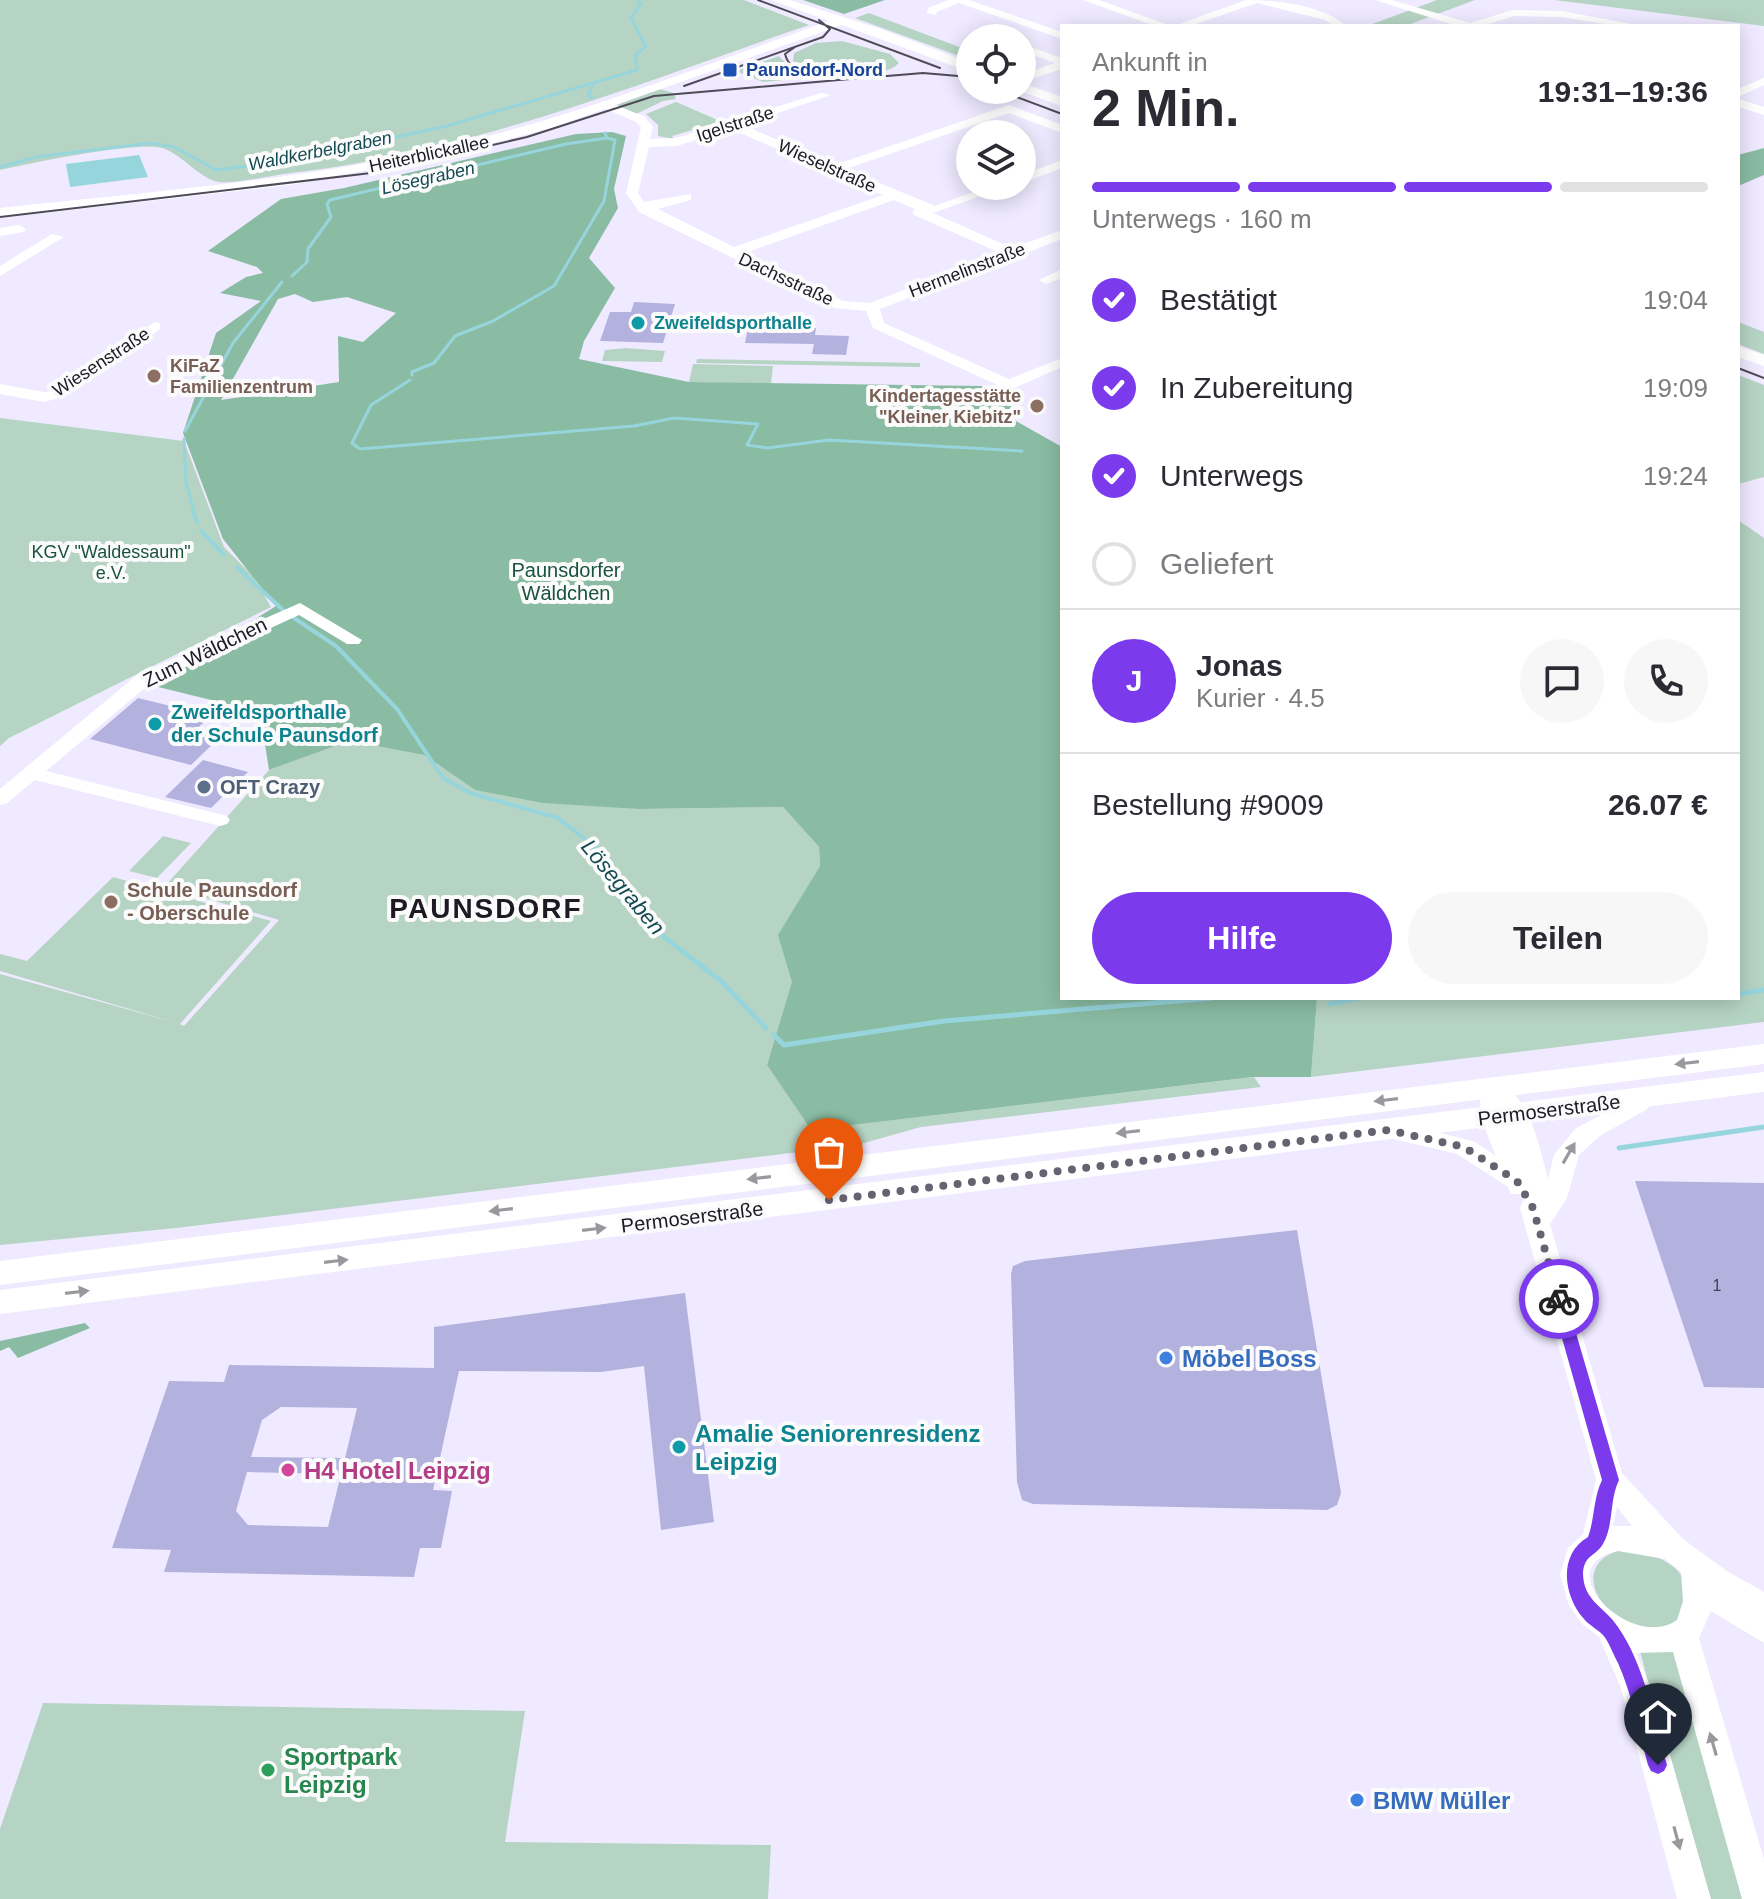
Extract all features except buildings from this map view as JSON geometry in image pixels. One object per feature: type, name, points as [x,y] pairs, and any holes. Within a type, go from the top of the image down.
[{"type":"main road","points":[[777,0],[956,63]]},
{"type":"main road","name":"Heiterblickallee","points":[[0,213],[290,180],[355,170],[507,136],[841,21]]},
{"type":"main road","points":[[1036,92],[1060,101]]},
{"type":"main road","points":[[1740,352],[1764,361]]},
{"type":"main road","name":"Permoserstraße","points":[[0,1273],[1764,1054]]},
{"type":"main road","name":"Permoserstraße","points":[[0,1302],[1764,1082]]},
{"type":"street","points":[[932,13],[932,10],[958,0],[1060,35]]},
{"type":"street","points":[[1088,0],[1160,24]]},
{"type":"street","points":[[1185,24],[1257,0],[1329,18],[1338,24]]},
{"type":"street","points":[[1380,0],[1463,24]]},
{"type":"street","points":[[1476,24],[1506,14],[1615,24]]},
{"type":"street","points":[[1036,53],[1060,62]]},
{"type":"street","points":[[1036,73],[1060,64]]},
{"type":"street","points":[[1740,92],[1764,81]]},
{"type":"street","name":"Igelstraße","points":[[643,143],[677,142],[825,95]]},
{"type":"street","points":[[1740,104],[1764,111]]},
{"type":"street","points":[[603,105],[644,122],[647,130],[632,193],[644,209],[686,197]]},
{"type":"street","points":[[835,169],[1009,109],[1060,128]]},
{"type":"street","name":"Wieselstraße","points":[[732,125],[922,207],[918,212],[1011,253]]},
{"type":"street","points":[[1036,174],[1060,165]]},
{"type":"street","points":[[731,253],[894,195]]},
{"type":"street","points":[[922,207],[936,210],[964,200]]},
{"type":"street","name":"Dachsstraße","points":[[644,209],[840,305],[872,307]]},
{"type":"street","points":[[0,232],[19,229]]},
{"type":"street","name":"Hermelinstraße","points":[[872,307],[1060,235]]},
{"type":"street","points":[[0,272],[57,237]]},
{"type":"street","points":[[1046,280],[1060,274]]},
{"type":"street","points":[[872,307],[878,325],[1009,385],[1060,363]]},
{"type":"street","name":"Wiesenstraße","points":[[0,389],[44,397],[57,394],[155,326]]},
{"type":"street","name":"Zum Wäldchen","points":[[0,799],[144,679],[300,608],[353,640]]},
{"type":"street","points":[[30,773],[220,820]]},
{"type":"street","points":[[1490,1087],[1505,1115],[1517,1181],[1535,1215],[1610,1480],[1627,1494],[1648,1524],[1694,1565],[1722,1602],[1751,1624],[1764,1629]]},
{"type":"street","points":[[1535,1215],[1556,1195],[1558,1175],[1574,1143],[1610,1119],[1633,1110],[1645,1097]]},
{"type":"street","points":[[1505,1115],[1523,1130],[1539,1194],[1535,1215]]},
{"type":"street","points":[[1388,1130],[1464,1147],[1517,1181]]},
{"type":"street","points":[[1595,1542],[1601,1524],[1602,1498],[1610,1480]]},
{"type":"street","points":[[1694,1565],[1699,1595],[1697,1615],[1683,1635],[1671,1639],[1645,1641],[1611,1631],[1588,1611],[1576,1588],[1575,1571],[1583,1549],[1595,1542],[1625,1538],[1694,1565],[1764,1607]]},
{"type":"street","points":[[1611,1631],[1636,1688],[1694,1899]]},
{"type":"street","points":[[1683,1635],[1759,1899]]},
{"type":"green space","points":[[0,0],[744,0],[809,25],[618,92],[489,133],[357,163],[244,181],[219,182],[204,176],[169,151],[149,147],[82,154],[0,170]]},
{"type":"green space","points":[[803,0],[885,0],[844,14]]},
{"type":"green space","points":[[1437,0],[1475,0],[1410,24],[1372,24]]},
{"type":"green space","points":[[1554,0],[1764,0],[1764,26]]},
{"type":"green space","points":[[869,13],[956,46],[956,55],[855,18]]},
{"type":"green space","points":[[842,41],[890,54],[899,63],[878,73],[846,76],[814,72],[793,61],[794,53],[816,43]]},
{"type":"green space","points":[[779,56],[792,70],[815,77],[763,82],[736,71]]},
{"type":"green space","points":[[660,89],[673,93],[676,99],[663,101],[636,114],[614,103]]},
{"type":"green space","points":[[676,102],[723,124],[716,123],[672,136],[674,139],[658,136],[658,125],[646,114]]},
{"type":"green space","name":"Paunsdorfer Wäldchen","points":[[612,132],[626,136],[614,189],[618,208],[589,258],[615,288],[584,341],[579,359],[689,382],[981,386],[1006,391],[1016,421],[1060,446],[1060,1000],[1317,1000],[1311,1077],[1253,1077],[811,1130],[767,1065],[792,982],[778,935],[820,866],[819,847],[783,807],[639,809],[543,803],[475,790],[424,755],[349,741],[269,770],[260,712],[150,685],[276,606],[223,539],[183,433],[216,333],[261,301],[220,293],[246,277],[263,273],[257,267],[208,251],[281,199],[344,188],[576,134]],"holes":[[[295,294],[313,302],[347,297],[396,313],[363,342],[338,336],[339,382],[221,400],[278,299]]]},
{"type":"green space","points":[[1764,148],[1764,175],[1740,185],[1740,154]]},
{"type":"green space","points":[[1740,323],[1764,332],[1764,354],[1740,345]]},
{"type":"green space","points":[[605,350],[665,351],[662,362],[602,361]]},
{"type":"green space","points":[[697,359],[920,363],[920,367],[696,363]]},
{"type":"green space","points":[[693,364],[773,366],[771,384],[689,382]]},
{"type":"green space","points":[[1740,376],[1764,385],[1764,477],[1740,483]]},
{"type":"green space","name":"KGV \"Waldessaum\" e.V.","points":[[0,418],[184,441],[224,547],[253,576],[271,607],[9,738],[0,746]]},
{"type":"green space","points":[[1740,521],[1764,538],[1764,1022],[1311,1077],[1317,1000],[1740,1000]]},
{"type":"green space","points":[[349,741],[424,755],[475,790],[639,809],[783,807],[819,847],[820,866],[779,935],[793,982],[767,1065],[811,1130],[1254,1077],[1261,1087],[921,1127],[857,1145],[176,1228],[0,1245],[0,974],[177,1023],[0,971],[0,954],[27,961],[113,877],[271,921],[180,1024],[184,1026],[279,920],[165,886],[269,770]]},
{"type":"green space","points":[[163,836],[191,843],[157,878],[129,871]]},
{"type":"green space","points":[[85,1323],[90,1328],[18,1358],[9,1347],[0,1351],[0,1341]]},
{"type":"green space","points":[[1624,1549],[1662,1560],[1684,1580],[1688,1590],[1686,1616],[1664,1632],[1620,1621],[1599,1598],[1593,1578],[1595,1569],[1610,1554]]},
{"type":"green space","points":[[1639,1647],[1675,1648],[1695,1707],[1654,1705]]},
{"type":"green space","name":"Sportpark Leipzig","points":[[43,1703],[525,1711],[505,1842],[771,1845],[768,1899],[0,1899],[0,1829]]},
{"type":"green space","points":[[1658,1717],[1698,1718],[1750,1899],[1708,1899]]},
{"type":"shaded area","points":[[139,155],[148,177],[70,187],[66,164]]},
{"type":"waterway","name":"Waldkerbelgraben","points":[[0,167],[36,157],[150,143],[174,147],[216,170],[279,162],[447,126],[637,70],[635,55],[646,47],[631,18],[641,4],[638,0]]},
{"type":"waterway","name":"Lösegraben","points":[[592,98],[588,94],[593,86]]},
{"type":"waterway","name":"Lösegraben","points":[[605,133],[607,138]]},
{"type":"waterway","name":"Lösegraben","points":[[292,276],[307,262],[308,249],[331,217],[327,204],[330,200],[566,144],[607,138]]},
{"type":"waterway","points":[[412,375],[412,372],[434,363],[455,336],[493,321],[554,286],[604,201],[615,140],[607,138]]},
{"type":"waterway","name":"Lösegraben","points":[[185,431],[233,343],[282,282]]},
{"type":"waterway","points":[[410,380],[371,405],[352,443],[360,449],[634,426],[674,418],[758,424],[747,445],[767,448],[829,440],[1022,451]]},
{"type":"waterway","name":"Lösegraben","points":[[184,439],[186,482],[195,516]]},
{"type":"waterway","name":"Lösegraben","points":[[194,514],[197,522]]},
{"type":"waterway","name":"Lösegraben","points":[[201,531],[224,555]]},
{"type":"waterway","name":"Lösegraben","points":[[237,567],[283,610]]},
{"type":"waterway","name":"Lösegraben","points":[[291,616],[336,646],[397,709],[443,778],[470,793],[558,818],[590,843],[617,877]]},
{"type":"waterway","name":"Lösegraben","points":[[615,875],[664,937],[721,981],[766,1028]]},
{"type":"waterway","name":"Lösegraben","points":[[1740,994],[1764,990]]},
{"type":"waterway","name":"Lösegraben","points":[[774,1035],[784,1045],[944,1021],[1189,1000]]},
{"type":"waterway","name":"Lösegraben","points":[[1330,1004],[1349,1000]]},
{"type":"waterway","points":[[1619,1148],[1764,1127]]},
{"type":"tram line","points":[[758,0],[825,25]]},
{"type":"tram line","points":[[819,20],[825,25]]},
{"type":"tram line","points":[[684,86],[823,37],[830,29],[825,25]]},
{"type":"tram line","points":[[825,25],[940,68]]},
{"type":"tram line","points":[[795,47],[785,54],[790,64],[797,70],[818,77]]},
{"type":"tram line","points":[[863,78],[923,73],[956,76]]},
{"type":"tram line","points":[[0,217],[371,173],[527,137],[654,96],[873,77]]},
{"type":"tram line","points":[[1035,104],[1060,113]]},
{"type":"tram line","points":[[1740,369],[1764,378]]},
{"type":"way so far","points":[[829,1200],[1388,1130],[1464,1147],[1517,1181],[1533,1208],[1559,1299]]},
{"type":"place","name":"Paunsdorf-Nord","points":[[730,70]]},
{"type":"place","name":"Zweifeldsporthalle","points":[[638,323]]},
{"type":"place","name":"KiFaZ Familienzentrum","points":[[154,376]]},
{"type":"place","name":"Kindertagesstätte \"Kleiner Kiebitz\"","points":[[1037,406]]},
{"type":"place","name":"Zweifeldsporthalle der Schule Paunsdorf","points":[[155,724]]},
{"type":"place","name":"OFT Crazy","points":[[204,787]]},
{"type":"place","name":"Schule Paunsdorf - Oberschule","points":[[111,902]]},
{"type":"place","name":"Möbel Boss","points":[[1166,1358]]},
{"type":"place","name":"Amalie Seniorenresidenz Leipzig","points":[[679,1447]]},
{"type":"place","name":"H4 Hotel Leipzig","points":[[288,1470]]},
{"type":"place","name":"Sportpark Leipzig","points":[[268,1770]]},
{"type":"place","name":"BMW Müller","points":[[1357,1800]]},
{"type":"district","name":"PAUNSDORF","points":[[486,908]]},
{"type":"route","points":[[1559,1299],[1610,1480],[1602,1498],[1601,1524],[1595,1542],[1583,1549],[1578,1559],[1576,1588],[1588,1611],[1611,1631],[1628,1665],[1658,1765]]}]
